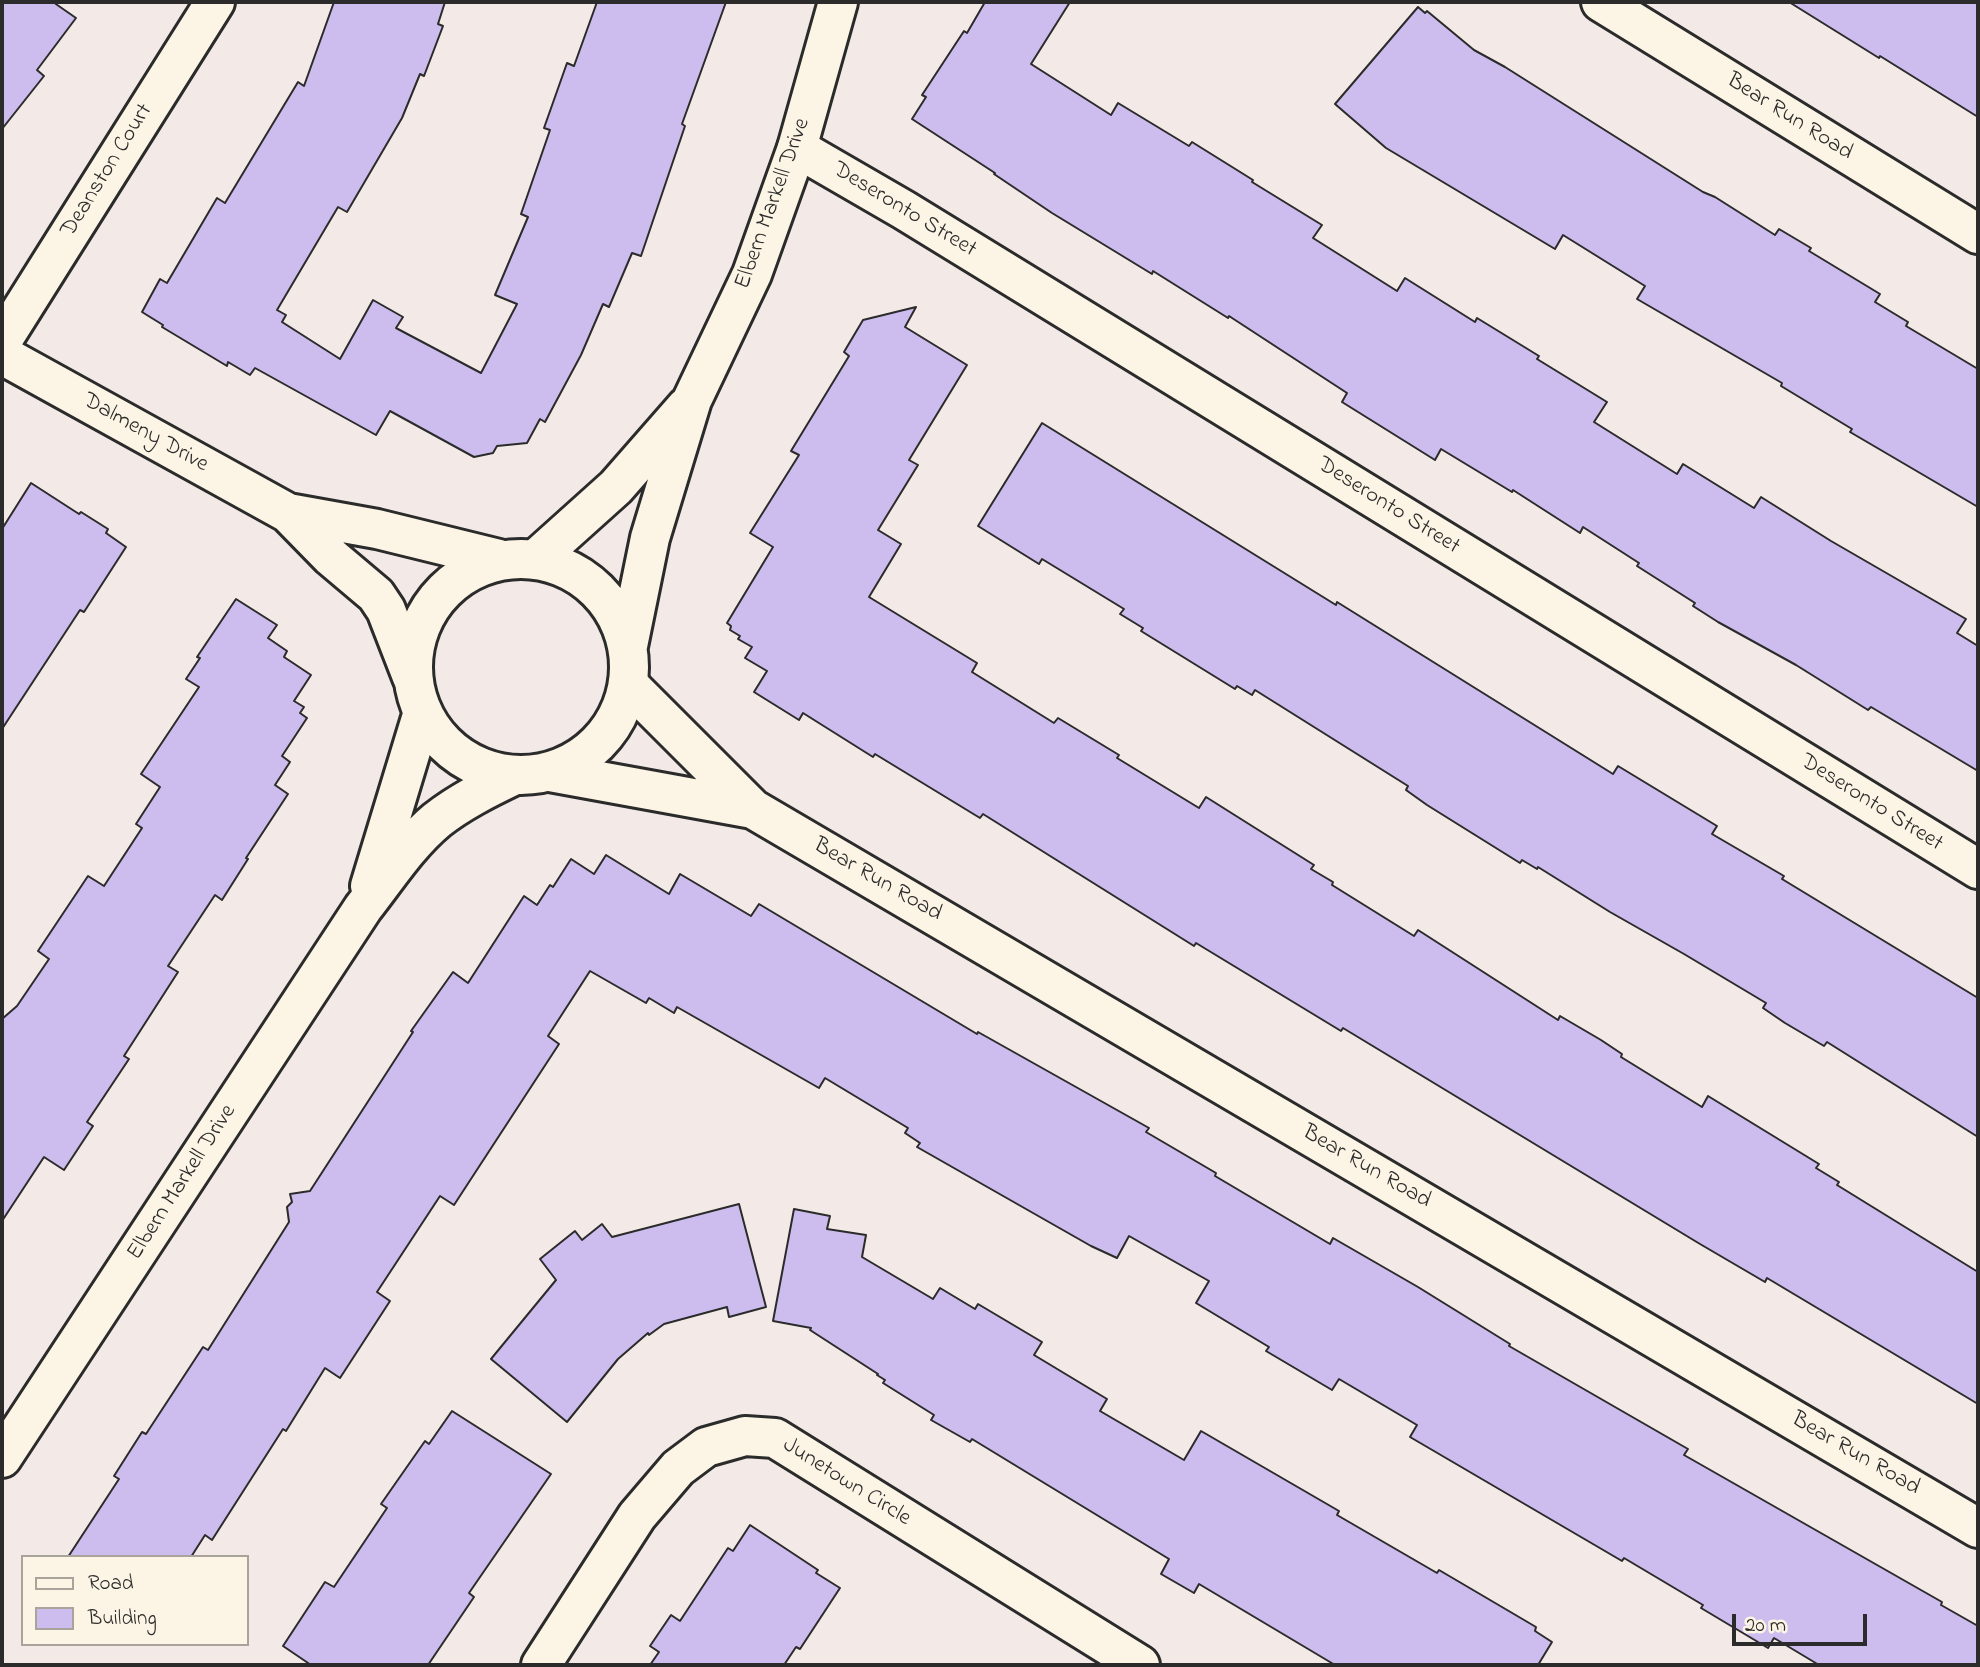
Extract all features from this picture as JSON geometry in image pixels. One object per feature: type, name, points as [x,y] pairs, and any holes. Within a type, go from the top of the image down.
[{"type":"street","name":"Deanston Court","points":[[2,341],[215,2]]},
{"type":"street","name":"Elbern Markell Drive","points":[[628,646],[650,538],[692,400],[752,274],[797,148],[838,2]]},
{"type":"street","name":"Bear Run Road","points":[[1601,2],[1978,234]]},
{"type":"street","name":"Deseronto Street","points":[[797,148],[904,209],[1978,869]]},
{"type":"street","name":"Dalmeny Drive","points":[[2,355],[288,513],[331,557],[376,595],[386,610],[412,677]]},
{"type":"street","name":"Elbern Markell Drive","points":[[537,558],[616,487],[692,400]]},
{"type":"street","name":"Dalmeny Drive","points":[[288,513],[367,526],[499,559]]},
{"type":"street","points":[[537,558],[557,563],[589,582],[615,610],[628,646],[628,684],[616,720],[584,756],[550,772],[513,776],[476,767],[445,745],[422,715],[412,677],[417,632],[435,598],[464,573],[499,559],[537,558]]},
{"type":"street","name":"Bear Run Road","points":[[628,684],[753,809],[1978,1528]]},
{"type":"street","name":"Elbern Markell Drive","points":[[363,908],[422,715]]},
{"type":"street","name":"Bear Run Road","points":[[550,772],[753,809]]},
{"type":"street","name":"Elbern Markell Drive","points":[[2,1458],[363,908],[405,854],[437,820],[474,795],[513,776]]},
{"type":"street","name":"Junetown Circle","points":[[541,1665],[638,1516],[678,1468],[706,1447],[745,1436],[775,1438],[1140,1665]]},
{"type":"building","points":[[2,2],[53,2],[76,18],[37,70],[44,76],[2,129]]},
{"type":"building","points":[[334,2],[445,2],[438,24],[443,26],[424,76],[420,74],[402,118],[347,212],[338,207],[277,310],[286,315],[282,322],[340,359],[373,300],[403,317],[396,328],[481,373],[517,304],[495,295],[528,217],[521,214],[550,130],[544,128],[567,63],[574,66],[597,2],[726,2],[682,124],[685,126],[641,256],[632,253],[609,307],[603,304],[581,355],[545,422],[540,419],[527,443],[497,446],[493,453],[474,457],[390,411],[376,435],[255,368],[250,375],[228,362],[227,366],[142,312],[160,279],[167,283],[217,198],[225,203],[298,82],[304,86]]},
{"type":"building","points":[[985,2],[1070,2],[1031,64],[1111,115],[1118,103],[1189,146],[1192,142],[1322,225],[1313,238],[1397,291],[1405,278],[1475,322],[1477,318],[1539,356],[1537,359],[1607,402],[1594,422],[1677,474],[1683,464],[1754,508],[1761,497],[1966,619],[1957,633],[1978,646],[1978,771],[1871,707],[1868,710],[1796,665],[1718,622],[1693,606],[1695,603],[1637,566],[1639,563],[1583,527],[1580,533],[1513,490],[1512,492],[1441,449],[1435,460],[1342,402],[1347,393],[1229,316],[1228,318],[1153,271],[1152,274],[1052,213],[912,119],[926,97],[922,95],[964,31],[967,33]]},
{"type":"building","points":[[1789,2],[1978,2],[1978,117],[1880,56],[1879,58]]},
{"type":"building","points":[[1418,7],[1425,13],[1427,11],[1474,50],[1703,192],[1775,235],[1779,229],[1811,248],[1809,251],[1880,294],[1875,302],[1908,322],[1906,326],[1978,369],[1978,507],[1850,432],[1852,429],[1781,386],[1782,383],[1637,299],[1645,286],[1563,235],[1555,249],[1386,148],[1335,104]]},
{"type":"building","points":[[916,307],[905,327],[967,365],[909,460],[918,465],[878,530],[901,544],[869,597],[977,663],[972,672],[1054,723],[1058,718],[1199,808],[1206,797],[1314,865],[1311,869],[1333,882],[1332,885],[1414,936],[1418,930],[1558,1020],[1560,1016],[1601,1040],[1622,1054],[1621,1057],[1702,1107],[1708,1096],[1819,1164],[1816,1168],[1839,1182],[1837,1185],[1978,1272],[1978,1404],[1767,1278],[1765,1282],[1700,1244],[1343,1028],[1341,1031],[1196,943],[1194,946],[983,814],[980,818],[875,754],[873,757],[803,713],[799,720],[754,692],[767,671],[745,658],[752,647],[738,639],[740,636],[730,630],[731,626],[727,623],[773,547],[750,533],[799,455],[791,451],[849,356],[844,352],[863,320]]},
{"type":"building","points":[[1042,423],[1613,774],[1618,766],[1717,826],[1712,834],[1978,998],[1978,1137],[1827,1042],[1824,1046],[1785,1023],[1763,1008],[1766,1003],[1538,867],[1537,869],[1522,860],[1520,863],[1427,805],[1406,790],[1408,786],[1255,690],[1252,695],[1237,686],[1235,689],[1141,631],[1143,628],[1120,614],[1124,609],[1042,559],[1039,564],[978,526]]},
{"type":"building","points":[[31,483],[108,529],[106,533],[126,547],[84,612],[80,610],[2,729],[2,529]]},
{"type":"building","points":[[236,599],[277,625],[268,638],[287,651],[284,657],[311,675],[294,701],[304,707],[300,713],[307,718],[282,756],[290,762],[275,785],[288,794],[222,900],[215,895],[168,966],[178,972],[124,1056],[129,1059],[87,1122],[93,1126],[64,1170],[44,1157],[2,1221],[2,1019],[17,1006],[49,959],[38,951],[88,876],[104,886],[142,828],[136,824],[160,787],[141,774],[199,687],[186,679],[200,658],[197,657]]},
{"type":"building","points":[[606,855],[669,894],[680,874],[751,916],[759,904],[977,1034],[978,1032],[1149,1128],[1146,1132],[1216,1173],[1215,1176],[1330,1244],[1333,1238],[1418,1287],[1510,1344],[1509,1346],[1688,1449],[1684,1455],[1942,1602],[1941,1605],[1978,1626],[1978,1665],[1819,1665],[1774,1638],[1768,1648],[1624,1558],[1622,1561],[1410,1437],[1417,1425],[1339,1379],[1332,1390],[1266,1351],[1269,1347],[1196,1303],[1209,1281],[1129,1236],[1117,1258],[1091,1246],[917,1147],[920,1143],[905,1133],[908,1128],[825,1078],[819,1088],[677,1007],[674,1013],[649,998],[646,1003],[590,971],[548,1036],[559,1044],[454,1205],[440,1196],[377,1292],[390,1301],[340,1378],[325,1368],[212,1540],[205,1535],[192,1555],[69,1555],[119,1479],[114,1476],[142,1432],[146,1434],[203,1347],[208,1350],[289,1222],[287,1207],[292,1202],[290,1194],[310,1191],[413,1032],[411,1031],[453,972],[468,983],[524,896],[537,905],[550,885],[553,887],[571,859],[594,874]]},
{"type":"building","points":[[739,1204],[766,1307],[729,1317],[727,1307],[664,1324],[649,1335],[648,1333],[618,1359],[567,1422],[491,1359],[556,1280],[540,1259],[575,1231],[582,1240],[602,1224],[612,1237]]},
{"type":"building","points":[[794,1209],[830,1216],[827,1229],[866,1235],[862,1257],[933,1299],[940,1288],[975,1309],[978,1304],[1042,1342],[1034,1355],[1107,1399],[1100,1411],[1184,1460],[1201,1431],[1339,1511],[1337,1515],[1536,1627],[1535,1631],[1552,1642],[1538,1665],[1335,1665],[1199,1584],[1194,1593],[1161,1574],[1169,1559],[972,1439],[970,1442],[931,1420],[934,1415],[883,1383],[885,1380],[878,1374],[810,1330],[811,1328],[773,1321]]},
{"type":"building","points":[[452,1411],[551,1474],[469,1593],[474,1597],[428,1665],[311,1665],[283,1646],[325,1582],[334,1587],[387,1508],[381,1504],[425,1441],[429,1444]]},
{"type":"building","points":[[750,1525],[818,1570],[816,1573],[840,1588],[800,1649],[796,1647],[784,1665],[650,1665],[659,1652],[650,1646],[671,1615],[680,1621],[728,1548],[733,1551]]}]
